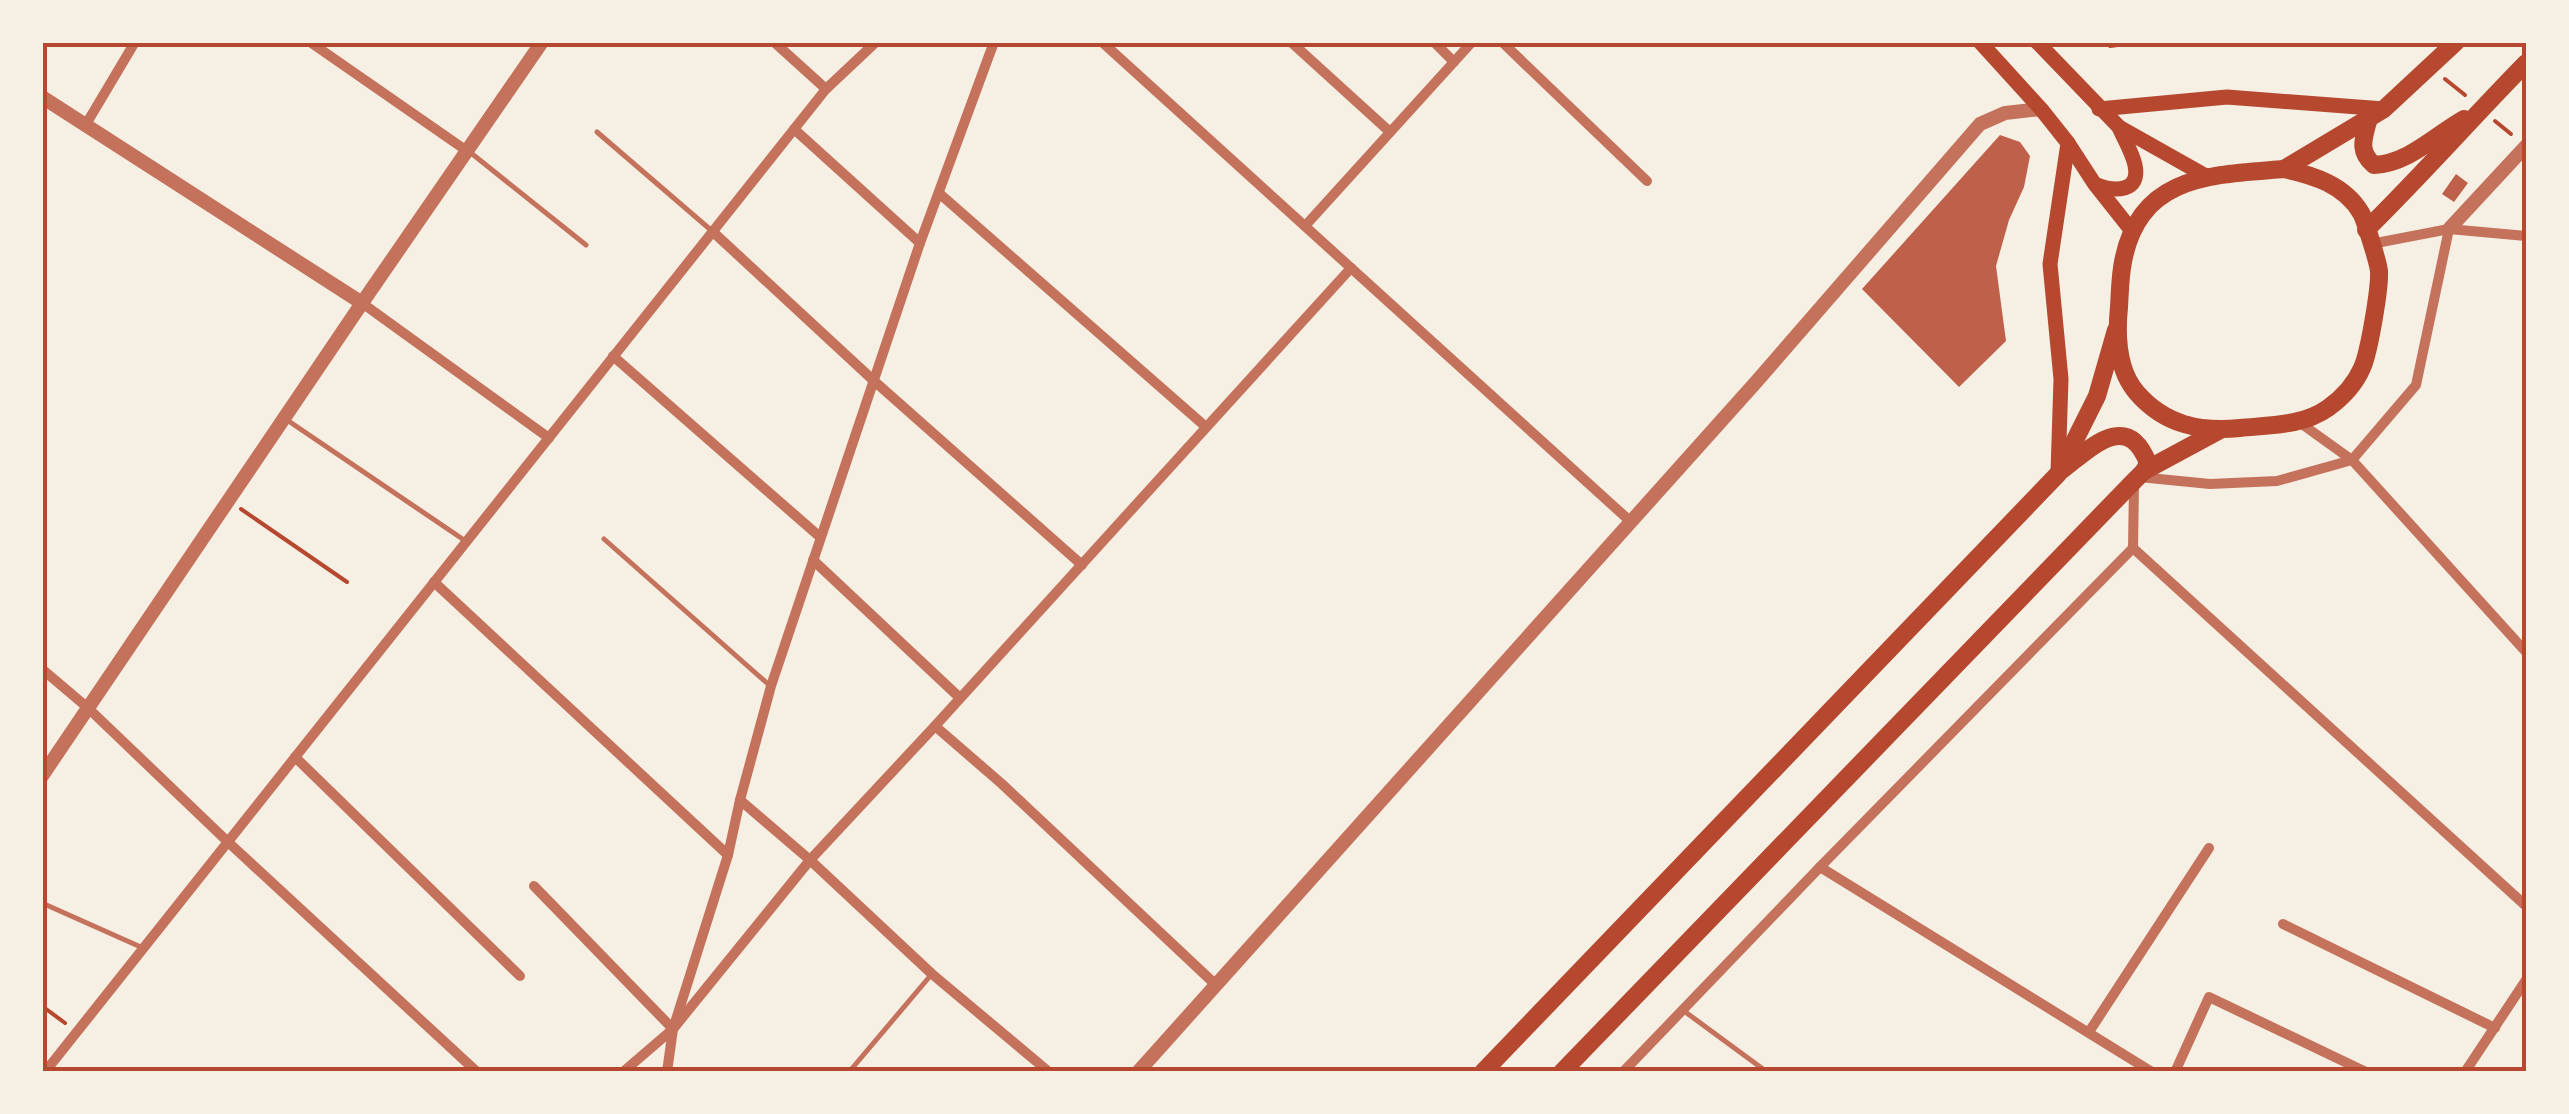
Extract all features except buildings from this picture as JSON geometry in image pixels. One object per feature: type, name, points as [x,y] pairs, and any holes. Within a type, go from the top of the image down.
[{"type":"main road","points":[[1980,42],[2041,109],[2132,231]]},
{"type":"main road","points":[[2037,42],[2118,128],[2206,176]]},
{"type":"main road","points":[[2284,169],[2376,114],[2456,42]]},
{"type":"main road","points":[[2369,237],[2526,63]]},
{"type":"main road","points":[[2099,109],[2227,97],[2376,114]]},
{"type":"main road","points":[[2376,114],[2362,147],[2365,158],[2374,165],[2406,158],[2482,109]]},
{"type":"main road","points":[[2094,183],[2111,190],[2127,188],[2135,179],[2136,167],[2118,128]]},
{"type":"main road","points":[[2058,474],[2061,379],[2050,264],[2068,143]]},
{"type":"main road","points":[[2058,474],[2096,396],[2116,330],[2123,260],[2132,231],[2151,205],[2176,186],[2206,176],[2284,169],[2314,176],[2340,191],[2361,213],[2379,270],[2370,340],[2363,367],[2347,391],[2325,410],[2299,422],[2220,430],[2189,427],[2158,414],[2134,391],[2120,361],[2116,330]]},
{"type":"main road","points":[[2138,476],[2220,430]]},
{"type":"main road","points":[[1482,1072],[2058,474],[2106,436],[2128,438],[2137,444],[2148,463],[2138,476],[1562,1072]]},
{"type":"street","points":[[86,126],[135,42]]},
{"type":"street","points":[[310,42],[468,151]]},
{"type":"street","points":[[42,776],[542,42]]},
{"type":"street","points":[[774,42],[826,88]]},
{"type":"street","points":[[48,1070],[826,88],[876,42]]},
{"type":"street","points":[[667,1072],[673,1029],[728,856],[771,686],[920,243],[994,42]]},
{"type":"street","points":[[1102,42],[1631,522]]},
{"type":"street","points":[[1291,42],[1390,132]]},
{"type":"street","points":[[1434,42],[1454,62]]},
{"type":"street","points":[[1304,226],[1472,42]]},
{"type":"street","points":[[1502,42],[1647,181]]},
{"type":"street","points":[[42,97],[362,303],[549,438]]},
{"type":"street","points":[[1138,1072],[1631,522],[1980,124],[2005,113],[2041,109]]},
{"type":"street","points":[[794,129],[920,243]]},
{"type":"street","points":[[1623,1072],[2133,548],[2138,476],[2210,484],[2277,481],[2352,460],[2416,385],[2449,229],[2526,146]]},
{"type":"street","points":[[940,194],[1206,427]]},
{"type":"street","points":[[2369,237],[2449,229],[2526,236]]},
{"type":"street","points":[[712,232],[1082,564]]},
{"type":"street","points":[[624,1072],[673,1029],[810,860],[1351,268]]},
{"type":"street","points":[[613,356],[820,537]]},
{"type":"street","points":[[2299,422],[2352,460],[2526,652]]},
{"type":"street","points":[[2133,548],[2526,906]]},
{"type":"street","points":[[812,560],[960,698]]},
{"type":"street","points":[[434,582],[728,856]]},
{"type":"street","points":[[42,669],[88,708],[463,1067],[477,1072]]},
{"type":"street","points":[[935,726],[1216,985]]},
{"type":"street","points":[[295,757],[520,976]]},
{"type":"street","points":[[740,800],[932,974],[1049,1072]]},
{"type":"street","points":[[2089,1032],[2208,848]]},
{"type":"street","points":[[1820,867],[2152,1072]]},
{"type":"street","points":[[534,886],[673,1029]]},
{"type":"street","points":[[2284,924],[2495,1028]]},
{"type":"street","points":[[2466,1072],[2526,980]]},
{"type":"street","points":[[2175,1072],[2208,997],[2366,1072]]},
{"type":"lane","points":[[598,132],[712,232]]},
{"type":"lane","points":[[468,151],[586,245]]},
{"type":"lane","points":[[285,418],[466,542]]},
{"type":"lane","points":[[604,539],[771,686]]},
{"type":"lane","points":[[42,903],[143,948]]},
{"type":"lane","points":[[849,1072],[932,974]]},
{"type":"lane","points":[[1684,1011],[1768,1072]]},
{"type":"path","points":[[2107,42],[2110,46],[2140,42]]},
{"type":"path","points":[[229,500],[347,582]]},
{"type":"path","points":[[42,1006],[77,1032]]}]
